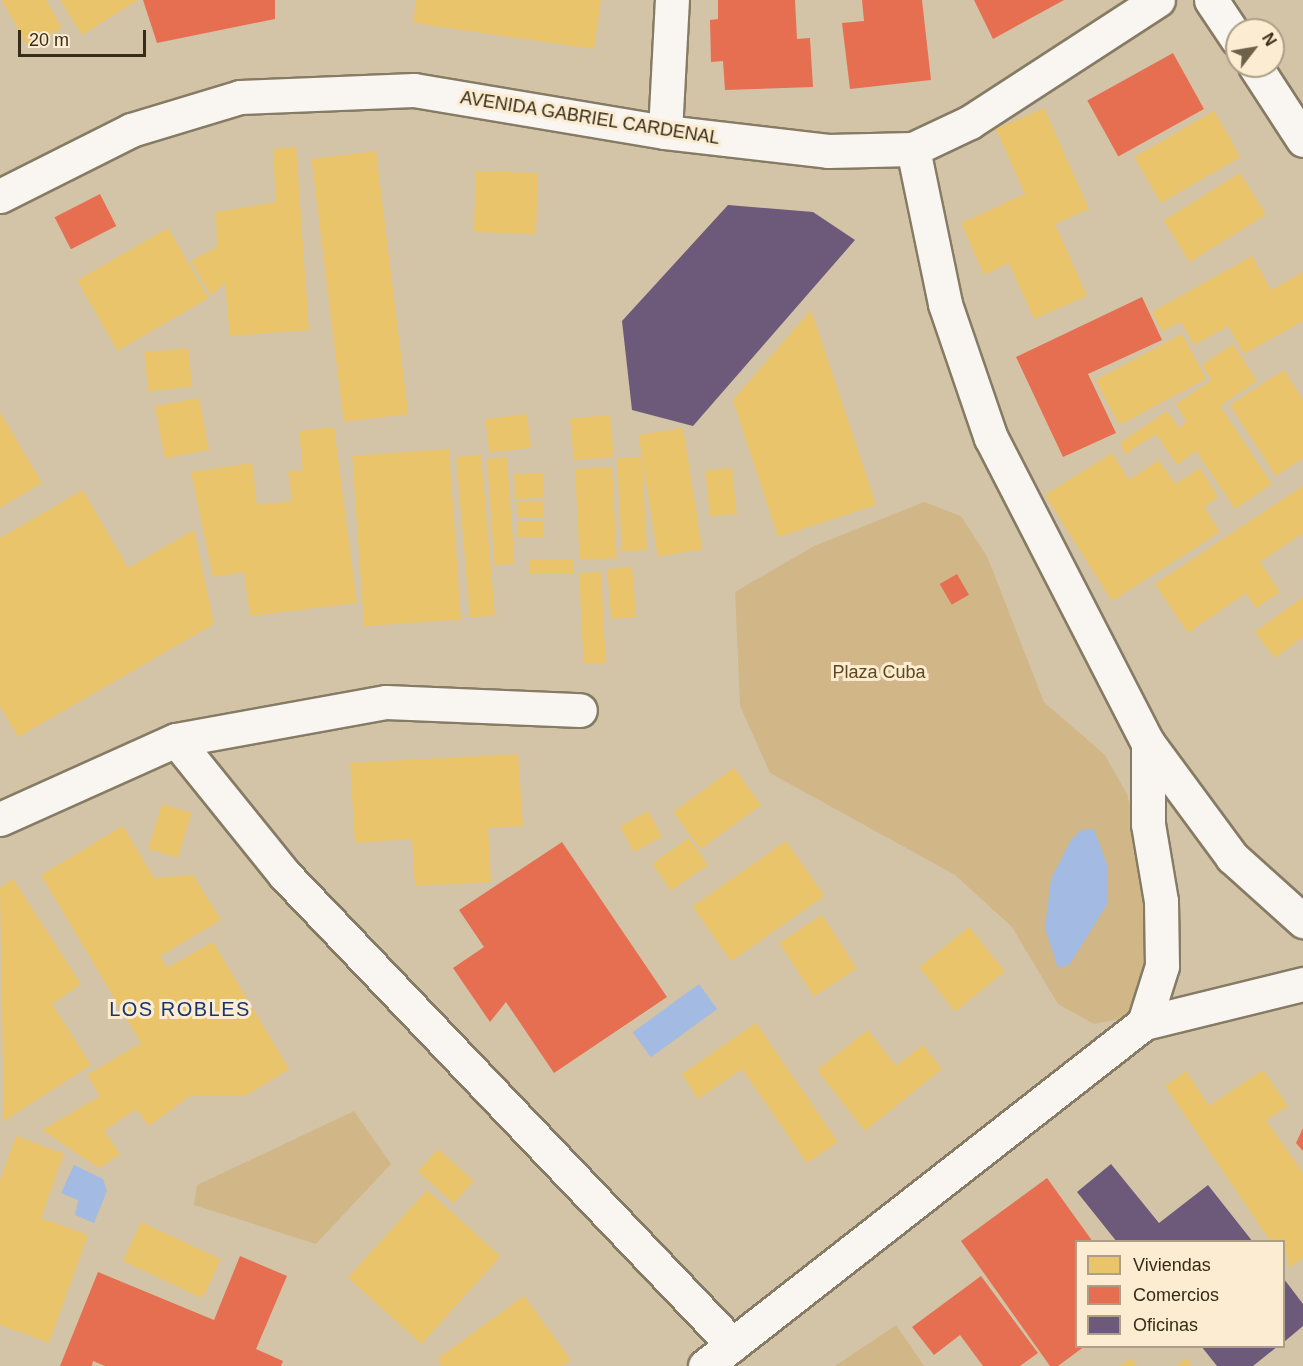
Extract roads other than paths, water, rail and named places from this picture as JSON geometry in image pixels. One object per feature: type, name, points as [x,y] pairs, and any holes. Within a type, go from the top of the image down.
[{"type":"street","points":[[665,132],[672,0]]},
{"type":"street","name":"AVENIDA GABRIEL CARDENAL","points":[[2,191],[131,129],[240,97],[414,90],[665,132],[828,151],[913,149],[970,122],[1158,0]]},
{"type":"street","points":[[1211,0],[1225,21]]},
{"type":"street","points":[[1263,78],[1303,140]]},
{"type":"street","points":[[913,149],[945,304],[991,438],[1148,743],[1232,857],[1303,921]]},
{"type":"street","points":[[0,819],[176,740],[386,702],[580,710]]},
{"type":"street","points":[[176,740],[285,875],[732,1345]]},
{"type":"street","points":[[1144,1023],[1162,966],[1161,901],[1148,824],[1148,743]]},
{"type":"street","points":[[705,1366],[1144,1023],[1303,984]]},
{"type":"water","points":[[1094,829],[1108,867],[1108,903],[1070,964],[1058,968],[1045,928],[1051,879],[1071,840],[1081,830]]},
{"type":"water","points":[[699,984],[717,1009],[651,1057],[633,1032]]},
{"type":"water","points":[[74,1165],[103,1179],[107,1191],[94,1223],[75,1215],[78,1200],[61,1193]]},
{"type":"district","name":"LOS ROBLES","points":[[180,1009]]},
{"type":"park label","name":"Plaza Cuba","points":[[879,672]]}]
